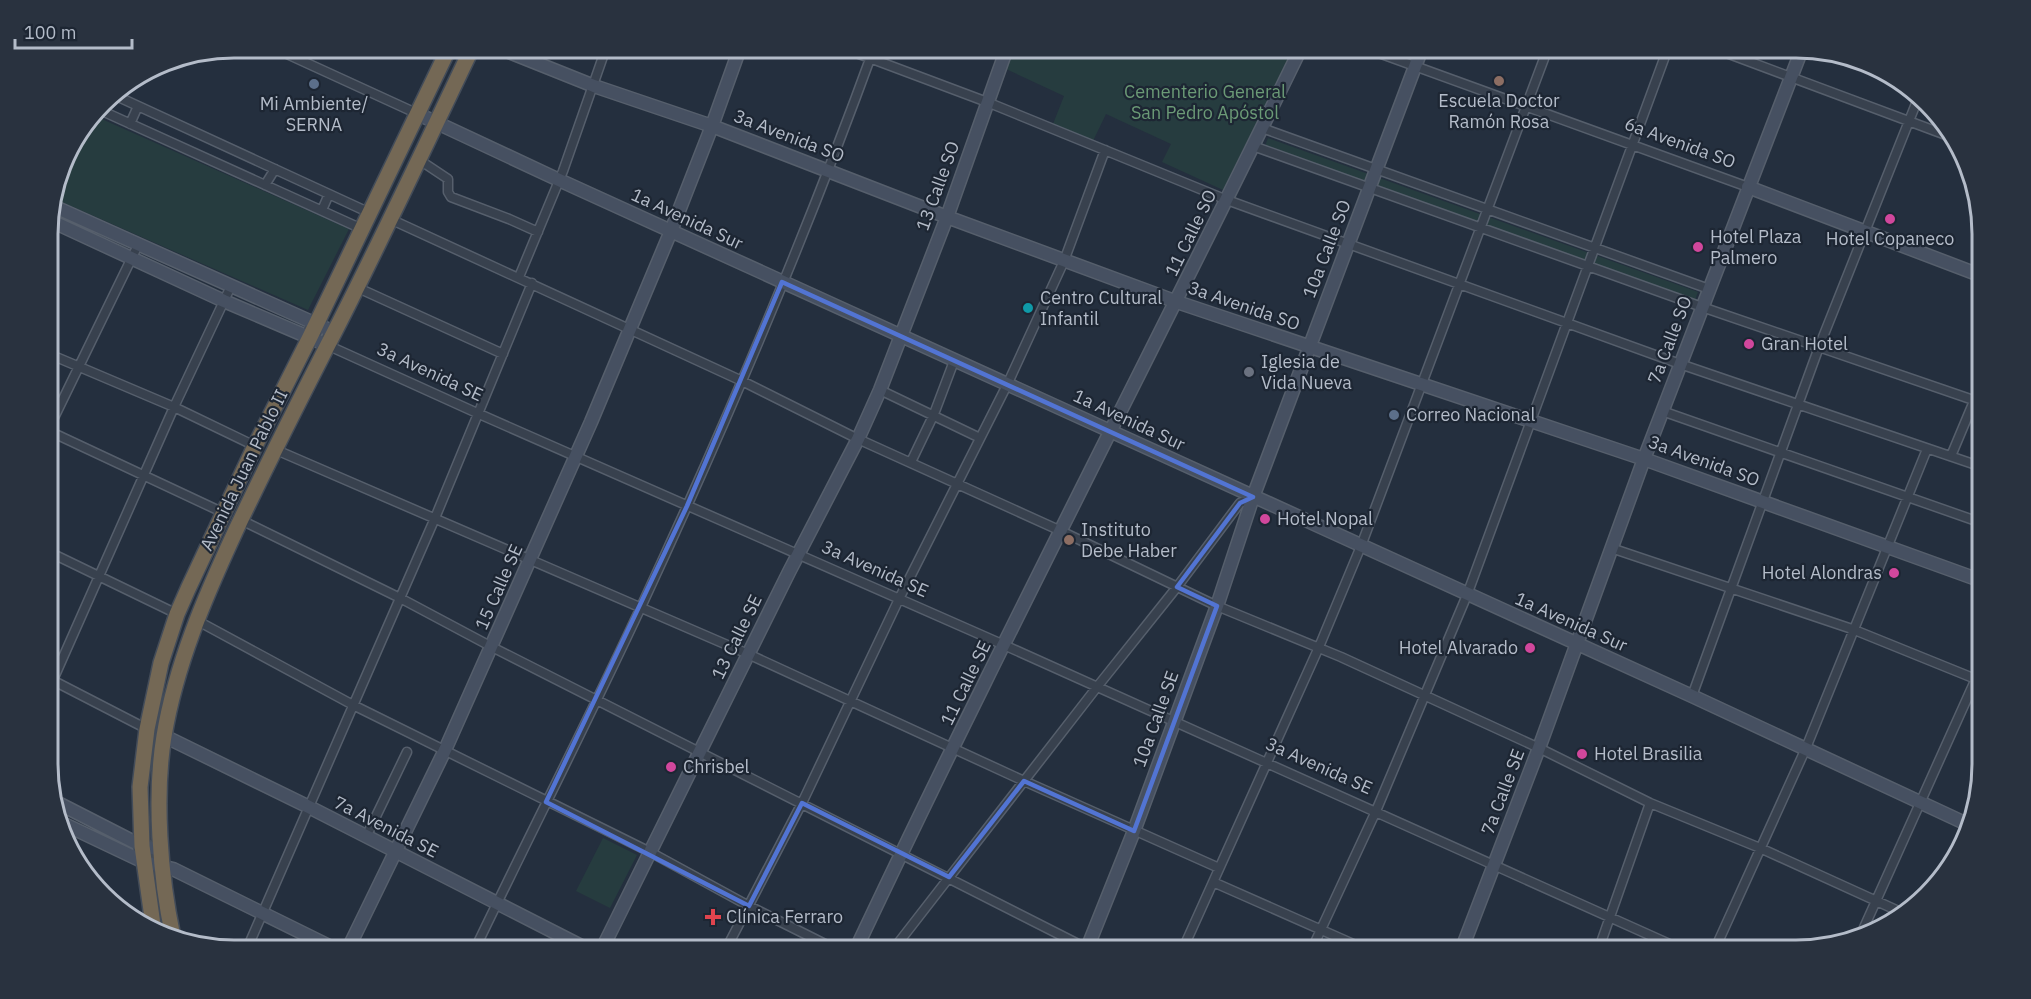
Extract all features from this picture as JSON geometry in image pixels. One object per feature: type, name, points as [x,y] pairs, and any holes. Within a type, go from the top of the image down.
[{"type":"highway","name":"Avenida Juan Pablo II","points":[[152,920],[142,846],[141,772],[159,668],[177,614],[255,446],[444,59]]},
{"type":"highway","name":"Avenida Juan Pablo II","points":[[173,929],[161,850],[159,787],[164,736],[180,670],[196,621],[274,449],[390,219],[467,59]]},
{"type":"street","name":"1a Avenida Sur","points":[[298,59],[954,361],[1806,748],[1963,822]]},
{"type":"street","name":"3a Avenida SO","points":[[526,59],[594,86],[712,126],[947,217],[1177,302],[1644,459],[1972,577]]},
{"type":"street","points":[[519,277],[559,180],[603,59]]},
{"type":"street","name":"15 Calle SE","points":[[352,940],[445,750],[576,456],[671,231],[736,59]]},
{"type":"street","points":[[479,940],[597,700],[687,506],[742,381],[870,59]]},
{"type":"street","points":[[873,59],[987,102],[1227,200],[1680,364],[1972,463]]},
{"type":"street","name":"13 Calle SO","points":[[900,336],[947,217],[1003,59]]},
{"type":"street","name":"11 Calle SO","points":[[1111,432],[1296,59]]},
{"type":"street","name":"6a Avenida SO","points":[[1396,59],[1748,187],[1972,272]]},
{"type":"street","name":"10a Calle SO","points":[[1253,497],[1418,59]]},
{"type":"street","points":[[1187,940],[1361,546],[1544,59]]},
{"type":"street","points":[[1316,940],[1376,812],[1467,595],[1664,59]]},
{"type":"street","points":[[1742,59],[1939,132]]},
{"type":"street","name":"7a Calle SO","points":[[1577,645],[1662,411],[1798,59]]},
{"type":"street","points":[[123,99],[370,213]]},
{"type":"street","points":[[1692,696],[1819,347],[1915,105]]},
{"type":"street","points":[[130,124],[138,106]]},
{"type":"street","points":[[107,113],[362,229]]},
{"type":"street","points":[[1262,128],[1709,289]]},
{"type":"street","points":[[1253,146],[1702,307],[1972,400]]},
{"type":"street","points":[[731,940],[802,803],[899,599],[1007,384],[1064,261],[1105,150]]},
{"type":"street","points":[[418,159],[448,180],[451,197],[538,232]]},
{"type":"street","points":[[265,185],[275,169]]},
{"type":"street","points":[[321,210],[329,194]]},
{"type":"street","name":"3a Avenida SE","points":[[61,209],[231,286],[477,413],[1004,645],[1661,940]]},
{"type":"street","points":[[390,219],[742,381],[858,439],[1061,531],[1217,606],[1318,647],[1539,748],[1650,803],[1760,848],[1895,910]]},
{"type":"street","name":"3a Avenida SE","points":[[59,225],[224,300],[313,330]]},
{"type":"street","points":[[59,409],[139,243]]},
{"type":"street","points":[[251,940],[435,518],[532,283]]},
{"type":"street","points":[[59,666],[174,407],[231,286]]},
{"type":"street","points":[[356,287],[504,354]]},
{"type":"street","name":"13 Calle SE","points":[[606,940],[748,654],[858,439],[880,390],[900,336]]},
{"type":"street","points":[[59,358],[174,407],[255,446]]},
{"type":"street","points":[[910,462],[934,414],[954,361]]},
{"type":"street","points":[[880,390],[980,438]]},
{"type":"street","points":[[1662,411],[1972,520]]},
{"type":"street","points":[[1951,456],[1972,414]]},
{"type":"street","name":"11 Calle SE","points":[[860,940],[901,853],[1111,432]]},
{"type":"street","points":[[59,435],[224,513]]},
{"type":"street","points":[[274,449],[852,700],[954,749],[1219,868]]},
{"type":"street","points":[[1719,940],[1806,748],[1852,629],[1927,449]]},
{"type":"street","points":[[900,940],[1096,687],[1177,587],[1240,502],[1253,497]]},
{"type":"street","name":"10a Calle SE","points":[[1092,940],[1217,606],[1253,497]]},
{"type":"street","points":[[241,520],[400,598],[1069,940]]},
{"type":"street","points":[[1611,548],[1852,629],[1972,677]]},
{"type":"street","points":[[59,557],[177,614]]},
{"type":"street","points":[[196,621],[353,705],[650,852],[817,940]]},
{"type":"street","name":"7a Calle SE","points":[[1465,940],[1577,645]]},
{"type":"street","points":[[59,687],[147,729]]},
{"type":"street","points":[[1865,926],[1972,695]]},
{"type":"street","name":"7a Avenida SE","points":[[164,736],[308,806],[569,940]]},
{"type":"street","points":[[366,837],[407,752]]},
{"type":"street","points":[[1602,940],[1650,803]]},
{"type":"street","points":[[64,806],[142,846],[161,850]]},
{"type":"street","points":[[70,827],[144,862],[173,869],[318,940]]},
{"type":"street","points":[[1213,882],[1343,940]]},
{"type":"highlighted area","points":[[782,282],[1253,497],[1240,503],[1177,587],[1217,606],[1134,831],[1024,781],[949,877],[802,803],[749,906],[546,802],[687,506]]},
{"type":"green space","name":"Cementerio General San Pedro Apóstol","points":[[1009,59],[1288,59],[1223,190],[1162,162],[1171,144],[1106,114],[1093,141],[1053,124],[1064,96],[1006,69]]},
{"type":"green space","points":[[102,119],[349,229],[308,310],[62,202],[68,178],[77,157],[88,137]]},
{"type":"green space","points":[[1268,138],[1698,292],[1694,303],[1264,149]]},
{"type":"green space","points":[[603,838],[637,855],[610,908],[576,891]]},
{"type":"place","name":"Escuela Doctor Ramón Rosa","points":[[1499,81]]},
{"type":"place","name":"Mi Ambiente/ SERNA","points":[[314,84]]},
{"type":"place","name":"Hotel Copaneco","points":[[1890,219]]},
{"type":"place","name":"Hotel Plaza Palmero","points":[[1698,247]]},
{"type":"place","name":"Centro Cultural Infantil","points":[[1028,308]]},
{"type":"place","name":"Gran Hotel","points":[[1749,344]]},
{"type":"place","name":"Iglesia de Vida Nueva","points":[[1249,372]]},
{"type":"place","name":"Correo Nacional","points":[[1394,415]]},
{"type":"place","name":"Hotel Nopal","points":[[1265,519]]},
{"type":"place","name":"Instituto Debe Haber","points":[[1069,540]]},
{"type":"place","name":"Hotel Alondras","points":[[1894,573]]},
{"type":"place","name":"Hotel Alvarado","points":[[1530,648]]},
{"type":"place","name":"Hotel Brasilia","points":[[1582,754]]},
{"type":"place","name":"Chrisbel","points":[[671,767]]},
{"type":"place","name":"Clínica Ferraro","points":[[713,917]]}]
